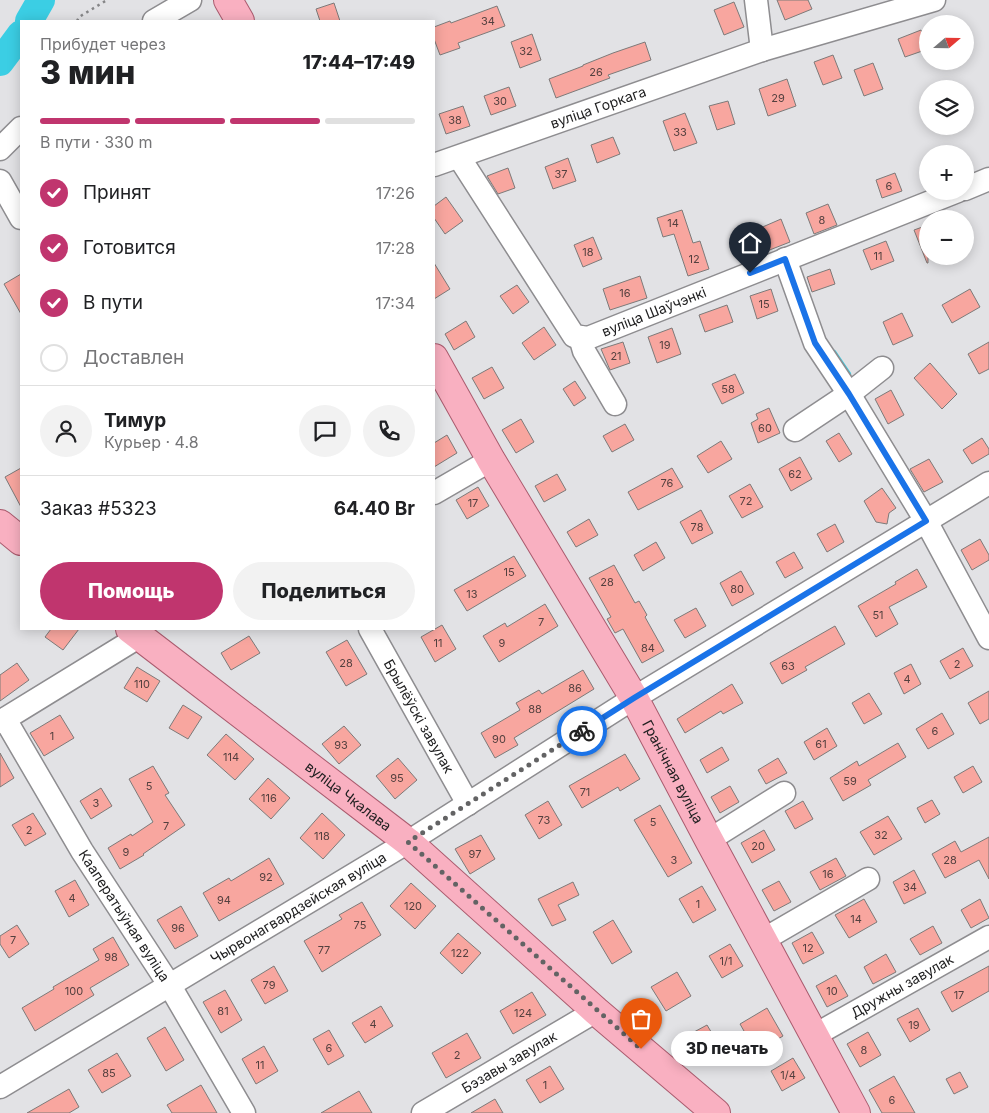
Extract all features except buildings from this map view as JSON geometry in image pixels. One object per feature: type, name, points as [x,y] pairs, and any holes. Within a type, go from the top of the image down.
[{"type":"main road","points":[[228,0],[239,20]]},
{"type":"main road","name":"Гранічная вуліца","points":[[435,360],[491,460],[634,698],[856,1113]]},
{"type":"main road","points":[[0,524],[20,540]]},
{"type":"main road","name":"вуліца Чкалава","points":[[135,633],[408,842],[596,1011],[716,1113]]},
{"type":"street","points":[[156,20],[190,0]]},
{"type":"street","points":[[756,0],[762,50]]},
{"type":"street","name":"вуліца Горкага","points":[[435,165],[762,50],[934,0]]},
{"type":"street","points":[[0,149],[20,129]]},
{"type":"street","points":[[459,156],[574,336],[580,337],[584,351],[615,404]]},
{"type":"street","points":[[974,185],[989,179]]},
{"type":"street","points":[[0,181],[20,216]]},
{"type":"street","name":"вуліца Шаўчэнкі","points":[[580,337],[588,338],[935,200]]},
{"type":"street","points":[[785,259],[815,343],[849,394],[926,521],[989,638]]},
{"type":"street","points":[[795,430],[849,394],[882,368]]},
{"type":"street","points":[[435,491],[491,460]]},
{"type":"street","name":"Чырвонагвардзейская вуліца","points":[[0,1087],[408,842],[634,698],[989,483]]},
{"type":"street","name":"Брылёўскі завулак","points":[[371,630],[468,804]]},
{"type":"street","points":[[2,720],[135,633]]},
{"type":"street","name":"Кааператыўная вуліца","points":[[2,720],[82,851],[170,986],[244,1113]]},
{"type":"street","points":[[709,840],[784,794]]},
{"type":"street","points":[[764,940],[868,879]]},
{"type":"street","name":"Дружны завулак","points":[[815,1035],[989,937]]},
{"type":"street","name":"Бэзавы завулак","points":[[422,1113],[596,1011]]},
{"type":"path","points":[[78,20],[79,17],[107,0]]},
{"type":"waterway","points":[[30,20],[41,0]]},
{"type":"waterway","points":[[0,62],[20,35]]},
{"type":"waterway","points":[[834,352],[849,374]]},
{"type":"way so far","points":[[582,731],[408,842],[641,1049]]},
{"type":"place","name":"3D печать","points":[[641,1049]]},
{"type":"route","points":[[582,731],[926,521],[849,394],[815,343],[785,259],[750,273]]}]
